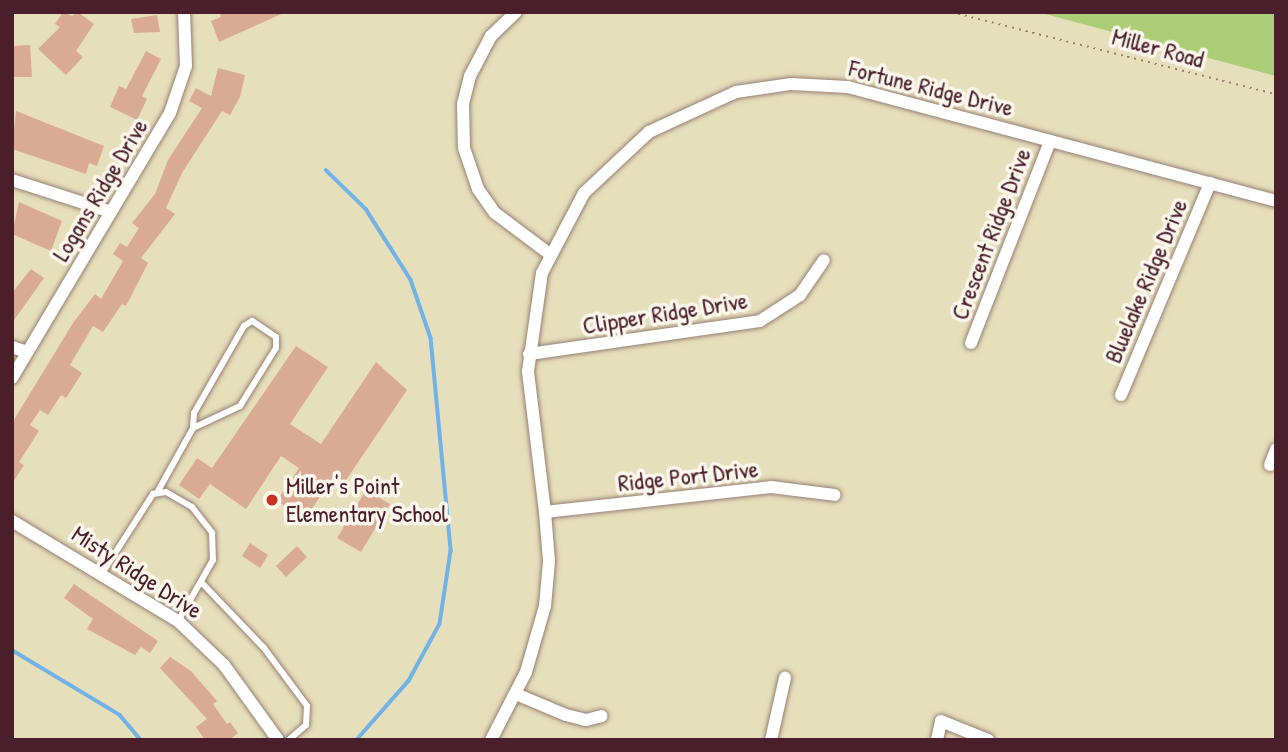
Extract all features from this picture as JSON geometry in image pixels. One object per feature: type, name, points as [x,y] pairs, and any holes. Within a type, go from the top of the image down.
[{"type":"street","name":"Logans Ridge Drive","points":[[12,378],[177,97],[188,50],[184,12]]},
{"type":"street","points":[[516,12],[491,36],[470,76],[463,104],[464,148],[478,189],[495,213],[551,255]]},
{"type":"street","name":"Fortune Ridge Drive","points":[[491,740],[516,694],[545,606],[549,561],[529,354],[535,302],[551,255],[584,193],[626,150],[676,116],[736,92],[791,84],[848,88],[1276,201]]},
{"type":"street","name":"Crescent Ridge Drive","points":[[971,343],[1050,141]]},
{"type":"street","points":[[12,180],[111,212]]},
{"type":"street","name":"Bluelake Ridge Drive","points":[[1121,395],[1210,183]]},
{"type":"street","name":"Clipper Ridge Drive","points":[[529,354],[760,321],[800,295],[824,260]]},
{"type":"street","points":[[12,347],[27,352]]},
{"type":"street","points":[[1270,465],[1276,449]]},
{"type":"street","name":"Ridge Port Drive","points":[[545,512],[771,488],[835,495]]},
{"type":"street","name":"Misty Ridge Drive","points":[[12,521],[103,572],[178,621],[225,665],[278,740]]},
{"type":"street","points":[[772,740],[785,678]]},
{"type":"street","points":[[516,694],[566,715],[586,720],[602,716]]},
{"type":"street","points":[[937,740],[941,721],[988,740]]},
{"type":"lane","points":[[103,572],[158,491],[193,428],[194,413],[244,326],[251,321],[276,337],[276,348],[240,406],[193,428]]},
{"type":"lane","points":[[158,491],[192,507],[212,533],[213,560],[178,621]]},
{"type":"lane","points":[[202,583],[264,648],[307,706],[306,725],[289,740]]},
{"type":"path","name":"Miller Road","points":[[951,12],[1276,94]]},
{"type":"green space","points":[[1038,12],[1276,12],[1276,76]]},
{"type":"building","points":[[63,12],[72,16],[78,12],[94,24],[76,51],[83,57],[66,75],[38,49],[60,27],[55,24]]},
{"type":"building","points":[[219,12],[286,12],[219,42],[211,21],[221,17]]},
{"type":"building","points":[[157,15],[160,32],[134,33],[131,19]]},
{"type":"building","points":[[30,45],[32,77],[12,77],[12,46]]},
{"type":"building","points":[[146,51],[161,59],[142,96],[147,99],[137,120],[110,107],[119,86],[126,89]]},
{"type":"building","points":[[218,68],[245,75],[240,97],[230,115],[222,111],[182,173],[166,208],[175,214],[141,258],[148,263],[126,306],[122,304],[103,332],[93,326],[70,365],[82,373],[66,398],[61,395],[48,415],[40,410],[30,425],[39,431],[19,462],[24,465],[12,484],[12,423],[73,323],[95,294],[101,299],[123,261],[113,254],[120,243],[127,247],[139,228],[132,223],[155,194],[168,160],[202,108],[189,101],[196,88],[211,96]]},
{"type":"building","points":[[16,111],[104,146],[97,166],[89,163],[86,174],[12,149]]},
{"type":"building","points":[[19,202],[62,221],[51,251],[12,234]]},
{"type":"building","points":[[31,269],[44,278],[12,323],[12,293]]},
{"type":"building","points":[[296,346],[328,367],[290,424],[321,444],[376,362],[407,390],[340,489],[330,482],[305,519],[277,501],[299,468],[281,456],[246,509],[210,484],[199,499],[179,485],[197,458],[212,468]]},
{"type":"building","points":[[366,490],[390,504],[361,552],[337,538]]},
{"type":"building","points":[[250,543],[268,555],[260,568],[242,556]]},
{"type":"building","points":[[297,546],[307,557],[286,577],[276,566]]},
{"type":"building","points":[[74,584],[158,641],[150,653],[141,647],[135,655],[87,629],[93,619],[64,598]]},
{"type":"building","points":[[170,657],[191,671],[217,701],[213,704],[227,724],[230,722],[238,733],[229,740],[205,740],[196,727],[207,719],[160,668]]},
{"type":"waterway","points":[[326,170],[366,209],[411,280],[431,338],[451,551],[440,624],[409,681],[357,740]]},
{"type":"waterway","points":[[12,650],[120,715],[141,740]]},
{"type":"place","name":"Miller's Point Elementary School","points":[[272,500]]}]
